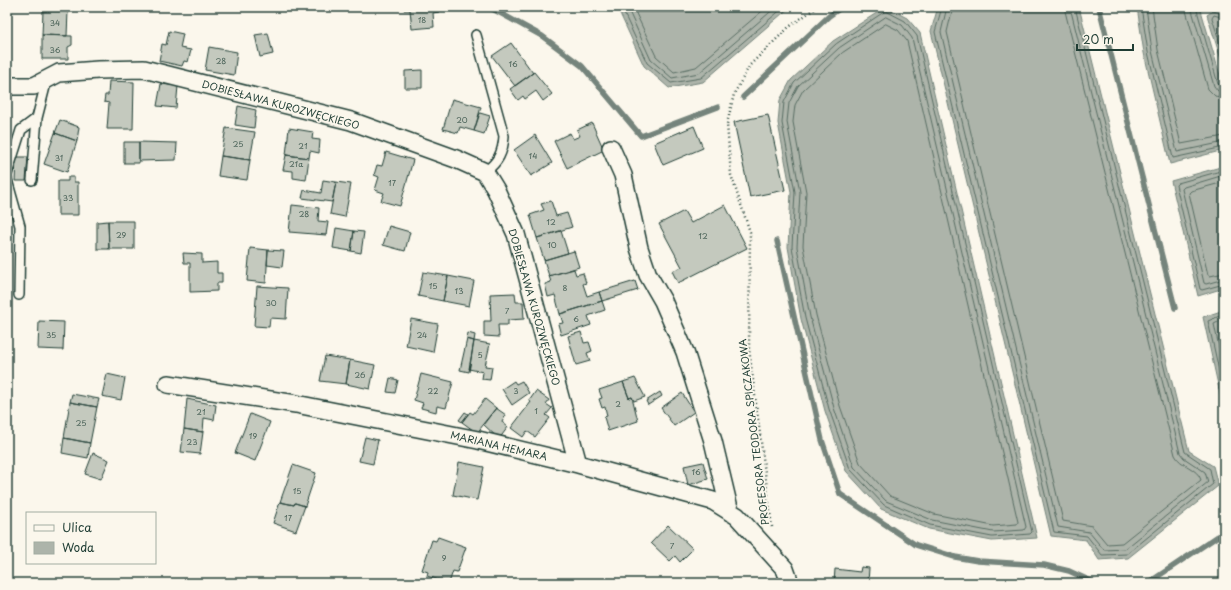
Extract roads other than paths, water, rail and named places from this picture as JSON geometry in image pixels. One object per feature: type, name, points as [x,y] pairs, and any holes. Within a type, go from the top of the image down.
[{"type":"street","name":"DOBIESŁAWA KUROZWĘCKIEGO","points":[[7,86],[34,86],[59,73],[144,69],[351,121],[456,159],[485,172],[496,190],[516,234],[578,464]]},
{"type":"street","points":[[611,148],[623,176],[639,248],[648,275],[663,301],[685,352],[713,441],[730,512]]},
{"type":"street","name":"MARIANA HEMARA","points":[[168,384],[296,404],[409,425],[578,464],[713,501],[737,516],[785,569],[790,583]]},
{"type":"lane","points":[[476,35],[504,136],[504,147],[500,158],[485,172]]},
{"type":"lane","points":[[32,180],[37,118],[47,79]]},
{"type":"lane","points":[[7,174],[21,130],[37,118]]},
{"type":"lane","points":[[7,180],[20,226],[19,296]]},
{"type":"water","points":[[617,7],[790,7],[703,82],[669,88],[644,66]]},
{"type":"water","points":[[886,7],[907,18],[920,33],[1037,538],[992,541],[929,529],[881,509],[846,471],[825,411],[801,319],[788,247],[791,192],[778,123],[780,100],[791,80],[833,41]]},
{"type":"water","points":[[938,7],[1079,7],[1189,451],[1213,466],[1218,486],[1128,558],[1099,560],[1086,540],[1051,536],[931,31]]},
{"type":"water","points":[[1137,7],[1200,7],[1224,89],[1224,150],[1170,164],[1144,53]]},
{"type":"water","points":[[1213,11],[1224,14],[1224,69],[1207,15]]},
{"type":"water","points":[[1224,166],[1224,288],[1198,296],[1171,181]]},
{"type":"water","points":[[1224,310],[1224,412],[1203,317]]},
{"type":"waterway","points":[[489,7],[542,36],[582,66],[641,136],[718,107]]},
{"type":"waterway","points":[[743,97],[829,16],[842,7]]},
{"type":"waterway","points":[[1099,7],[1175,308]]},
{"type":"waterway","points":[[777,241],[822,440],[840,494],[916,545],[955,557],[978,561],[1044,565],[1069,571],[1095,583]]},
{"type":"waterway","points":[[1148,583],[1224,532]]}]
